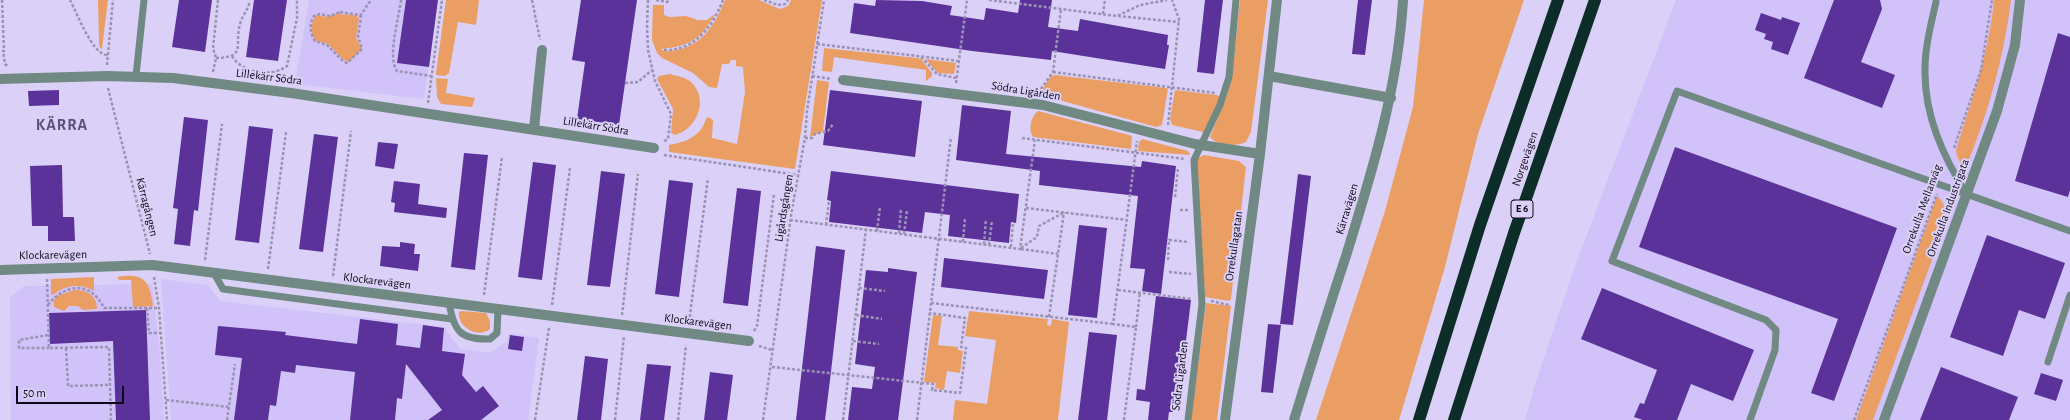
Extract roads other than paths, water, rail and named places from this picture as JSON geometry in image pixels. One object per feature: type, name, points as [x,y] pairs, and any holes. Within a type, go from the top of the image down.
[{"type":"highway","name":"Norgevägen","points":[[1419,420],[1480,225],[1558,0]]},
{"type":"highway","name":"Norgevägen","points":[[1454,420],[1514,233],[1595,0]]},
{"type":"street","name":"Orrekullagatan","points":[[1225,420],[1260,154],[1277,0]]},
{"type":"street","name":"Kärravägen","points":[[1294,420],[1367,188],[1391,98],[1402,22],[1403,0]]},
{"type":"street","name":"Orrekulla Industrigata","points":[[1884,420],[1997,111],[2015,44],[2020,0]]},
{"type":"street","points":[[534,129],[542,50]]},
{"type":"street","name":"Lillekärr Södra","points":[[0,79],[136,76],[211,83],[426,113],[654,148]]},
{"type":"street","points":[[1269,76],[1391,98]]},
{"type":"street","name":"Södra Ligården","points":[[843,80],[1032,103],[1202,145],[1260,154]]},
{"type":"street","name":"Klockarevägen","points":[[0,270],[152,265],[749,341]]},
{"type":"lane","points":[[136,76],[144,0]]},
{"type":"lane","points":[[1202,145],[1220,105],[1229,76],[1236,0]]},
{"type":"lane","points":[[1936,2],[1925,68],[1926,94],[1936,138],[1948,164],[1967,195]]},
{"type":"lane","points":[[1750,420],[1775,350],[1776,330],[1766,320],[1612,261],[1677,91],[2070,231]]},
{"type":"lane","name":"Södra Ligården","points":[[1188,420],[1202,300],[1194,160],[1202,145]]},
{"type":"lane","points":[[209,272],[223,289],[452,319]]},
{"type":"lane","points":[[2048,362],[2070,295]]},
{"type":"lane","points":[[449,303],[452,319],[456,328],[464,336],[475,340],[490,339],[497,333],[498,309]]},
{"type":"district","name":"KÄRRA","points":[[62,125]]}]
